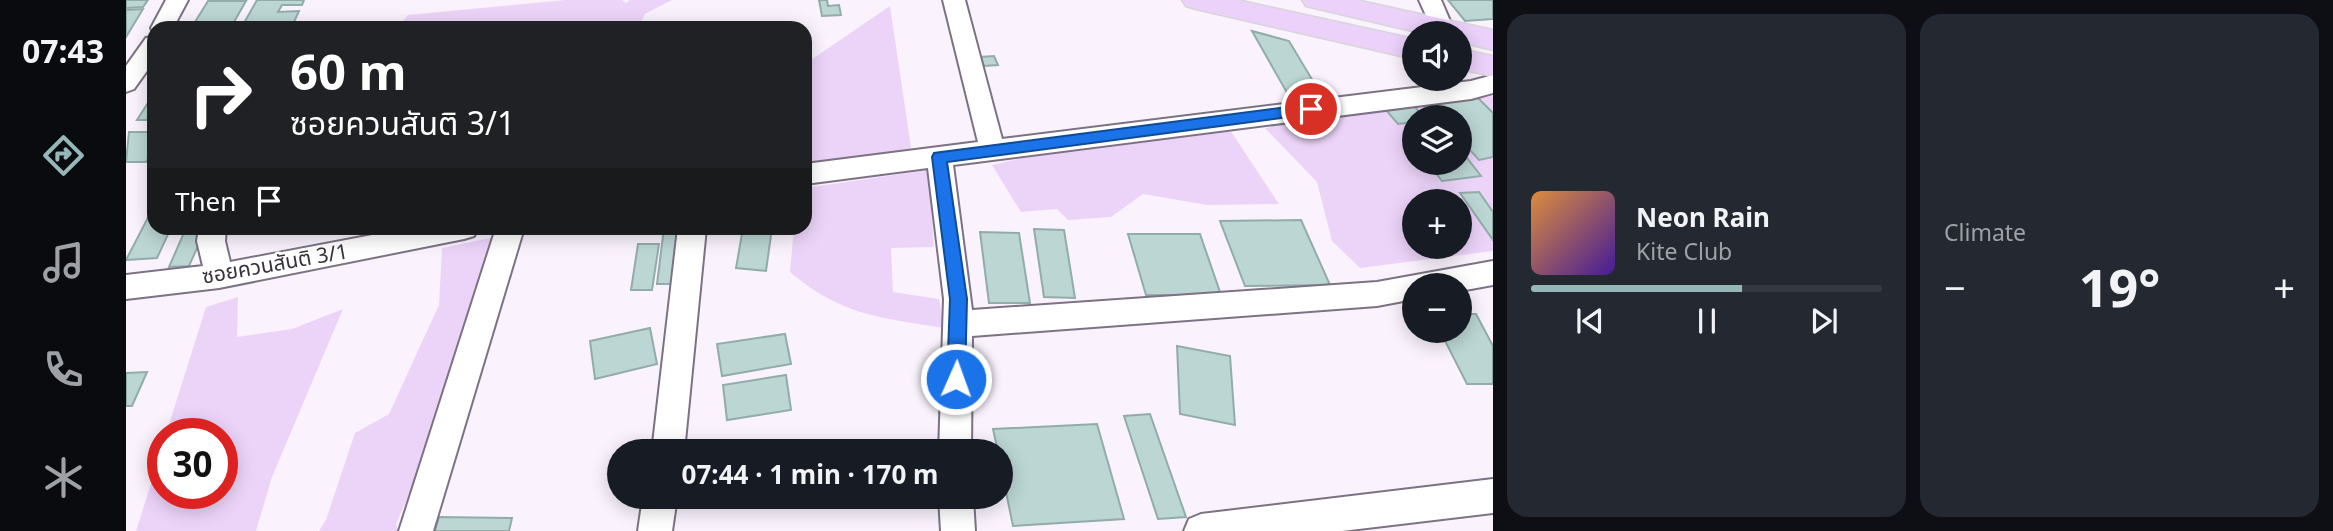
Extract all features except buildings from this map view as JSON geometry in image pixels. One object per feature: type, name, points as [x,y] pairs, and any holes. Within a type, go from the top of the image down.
[{"type":"main road","points":[[1196,0],[1402,46]]},
{"type":"main road","points":[[1316,0],[1407,21]]},
{"type":"main road","points":[[1472,35],[1493,40]]},
{"type":"main road","points":[[1472,62],[1493,66]]},
{"type":"street","points":[[166,21],[177,0]]},
{"type":"street","points":[[954,0],[992,148]]},
{"type":"street","points":[[1430,0],[1439,21]]},
{"type":"street","points":[[126,83],[147,54]]},
{"type":"street","points":[[812,173],[992,148],[1471,90],[1493,84]]},
{"type":"street","points":[[939,157],[958,299],[955,439]]},
{"type":"street","points":[[212,235],[219,276]]},
{"type":"street","name":"ซอยควนสันติ 3/1","points":[[126,287],[219,276],[438,235]]},
{"type":"street","points":[[416,531],[508,235]]},
{"type":"street","points":[[669,439],[691,235]]},
{"type":"street","points":[[1472,277],[1493,273]]},
{"type":"street","points":[[958,324],[1377,294],[1402,290]]},
{"type":"street","points":[[1201,531],[1493,496]]},
{"type":"street","points":[[655,531],[658,509]]},
{"type":"street","points":[[957,509],[958,531]]},
{"type":"shaded area","points":[[565,0],[622,0],[626,3],[630,0],[672,0],[645,14],[642,21],[403,21],[408,15]]},
{"type":"shaded area","points":[[890,6],[913,161],[812,173],[812,59]]},
{"type":"shaded area","points":[[1493,96],[1493,251],[1472,254],[1472,189],[1402,189],[1402,259],[1430,259],[1360,268],[1332,241],[1317,182],[1265,128],[1402,109],[1402,175],[1472,175],[1472,105],[1429,105]]},
{"type":"shaded area","points":[[1230,130],[1279,204],[1207,205],[1143,194],[1111,217],[1068,220],[1057,209],[1021,212],[992,165],[1065,148]]},
{"type":"shaded area","points":[[928,170],[934,247],[891,248],[893,292],[939,299],[944,328],[881,317],[844,306],[808,286],[790,272],[793,235],[812,235],[812,187]]},
{"type":"shaded area","points":[[509,235],[457,384],[396,524],[399,531],[319,531],[326,520],[355,433],[389,414],[439,305],[442,248]]},
{"type":"shaded area","points":[[238,297],[237,337],[292,329],[343,309],[272,477],[256,531],[136,531],[147,496],[147,509],[238,509],[238,418],[171,418],[206,307]]},
{"type":"route","points":[[956,379],[958,299],[939,157],[992,148],[1311,109]]}]
